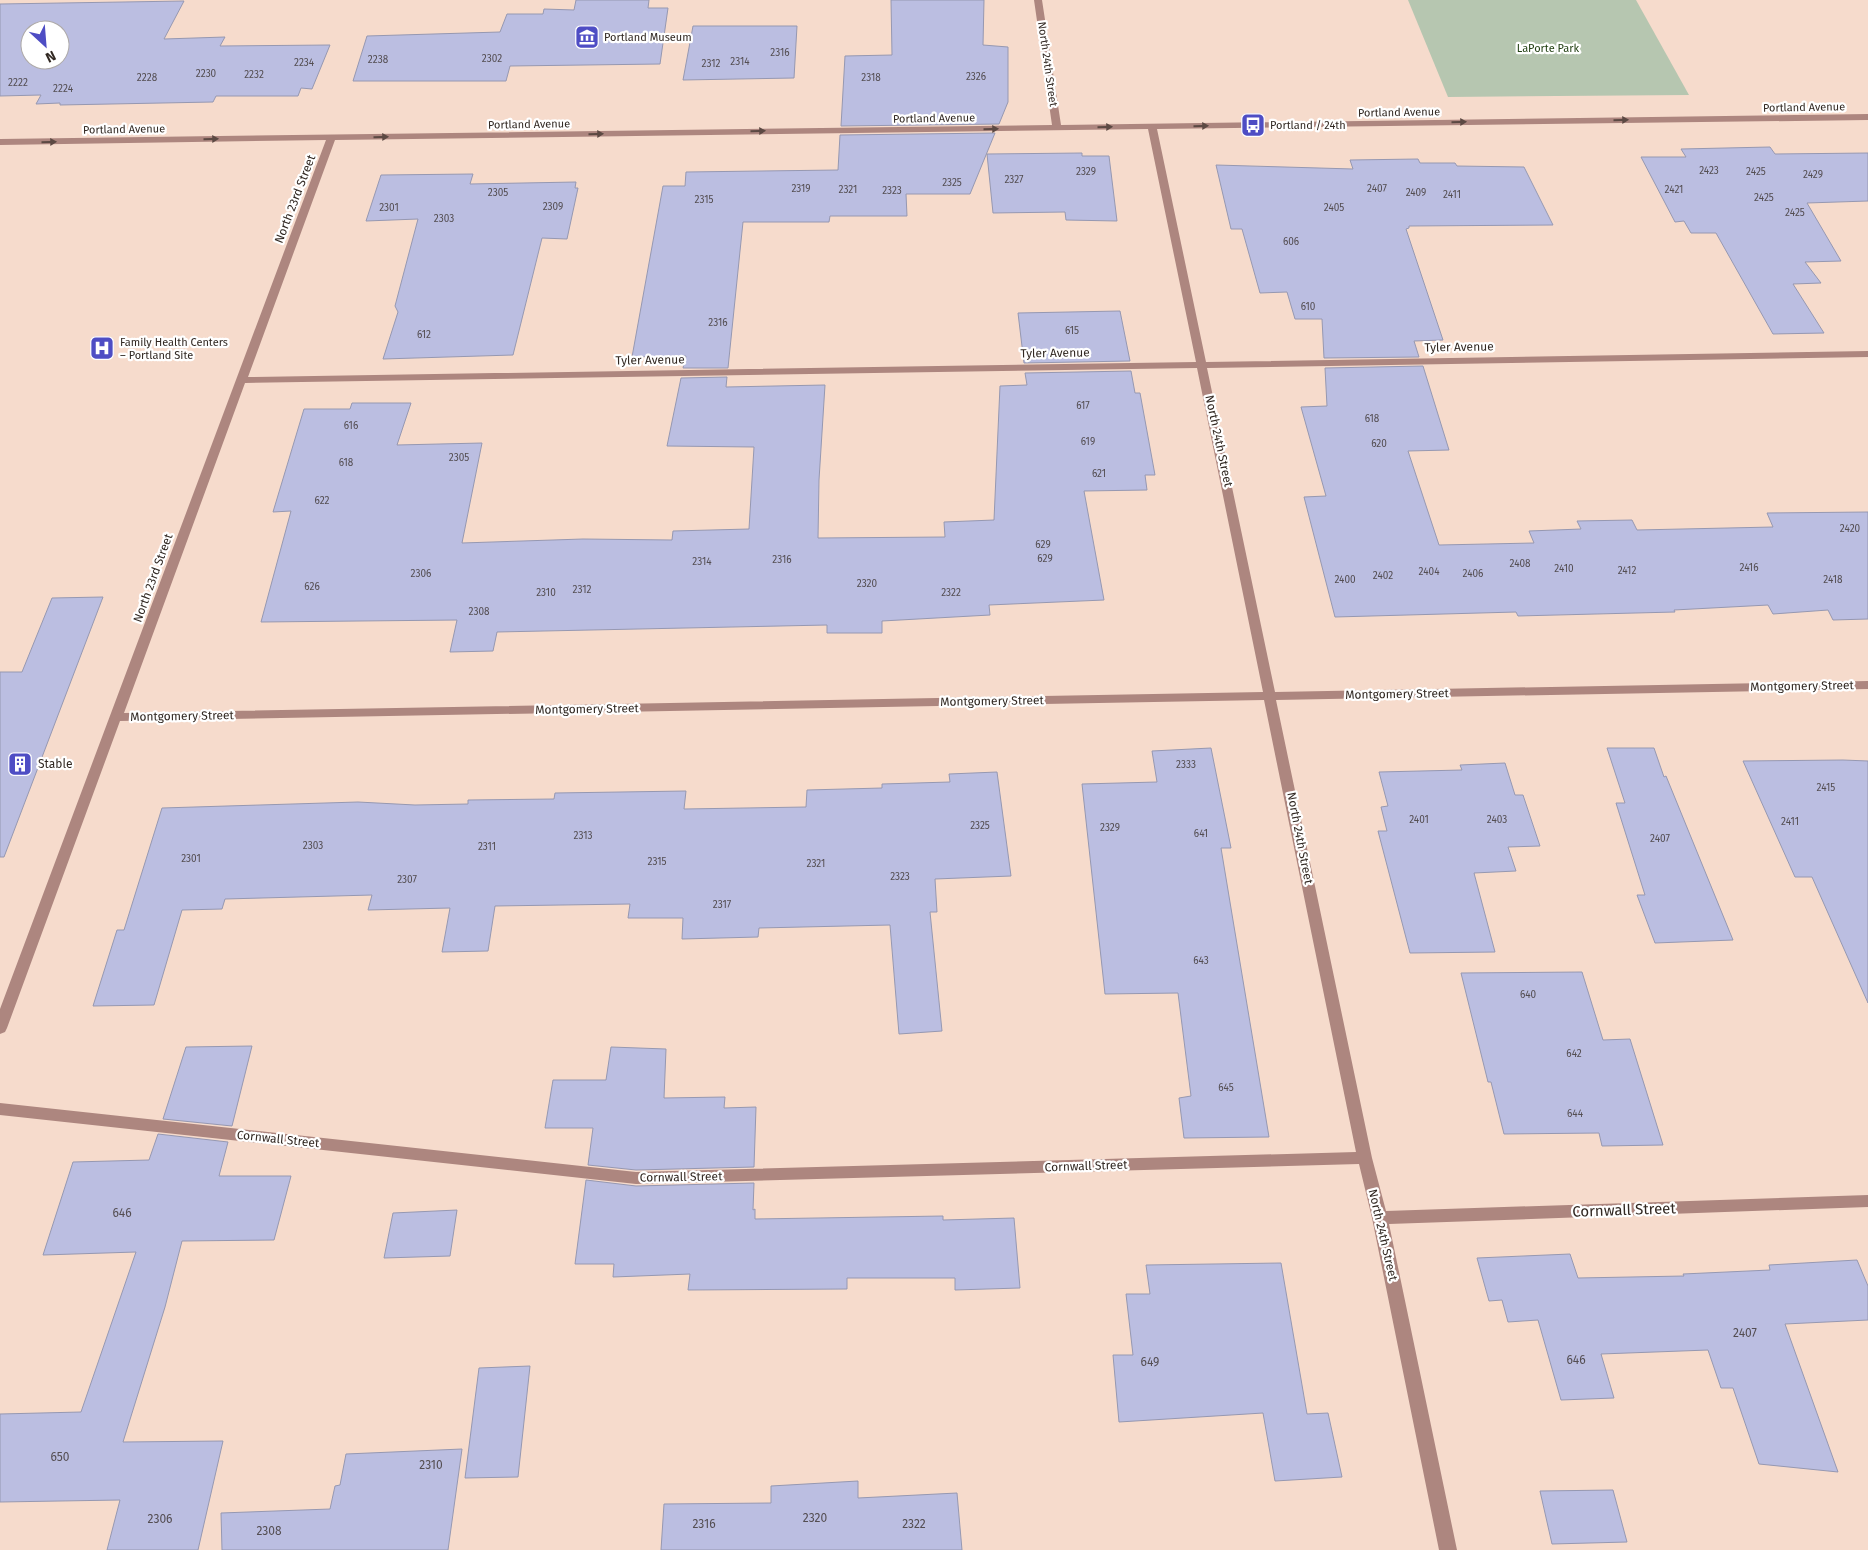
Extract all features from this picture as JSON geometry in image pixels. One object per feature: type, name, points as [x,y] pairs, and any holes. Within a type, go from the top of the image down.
[{"type":"street","name":"North 24th Street","points":[[1038,0],[1057,128]]},
{"type":"street","name":"Portland Avenue","points":[[0,142],[1868,117]]},
{"type":"street","name":"North 24th Street","points":[[1152,126],[1203,363],[1365,1158],[1380,1218],[1448,1550]]},
{"type":"street","name":"North 23rd Street","points":[[0,1028],[332,138]]},
{"type":"street","name":"Tyler Avenue","points":[[242,380],[1203,363],[1868,354]]},
{"type":"street","name":"Montgomery Street","points":[[116,718],[1868,685]]},
{"type":"street","name":"Cornwall Street","points":[[0,1109],[636,1178],[1365,1158]]},
{"type":"street","name":"Cornwall Street","points":[[1380,1218],[1868,1202]]},
{"type":"green space","name":"LaPorte Park","points":[[1408,0],[1636,0],[1689,95],[1448,97]]},
{"type":"building","points":[[576,0],[649,0],[648,8],[668,8],[660,64],[510,66],[506,81],[353,81],[367,36],[500,32],[507,14],[543,14],[544,9],[574,10]]},
{"type":"building","points":[[891,0],[984,0],[983,45],[1008,47],[1008,102],[999,124],[841,126],[845,56],[892,55]]},
{"type":"building","points":[[184,1],[164,39],[225,37],[220,46],[330,45],[312,89],[301,88],[298,96],[216,96],[213,102],[60,105],[60,103],[36,104],[41,95],[0,96],[0,4]]},
{"type":"building","points":[[693,26],[797,26],[794,78],[683,80]]},
{"type":"building","points":[[995,133],[970,194],[906,194],[907,216],[830,216],[829,222],[743,222],[728,368],[683,368],[686,356],[632,357],[663,186],[685,186],[686,172],[838,170],[840,135]]},
{"type":"building","points":[[1770,147],[1775,154],[1868,153],[1868,201],[1807,203],[1841,261],[1805,262],[1821,283],[1793,284],[1824,333],[1773,334],[1716,233],[1691,233],[1684,221],[1675,222],[1641,157],[1686,157],[1681,149]]},
{"type":"building","points":[[1082,153],[1082,156],[1109,156],[1117,221],[1066,220],[1065,212],[993,213],[987,154]]},
{"type":"building","points":[[1418,159],[1420,163],[1455,163],[1457,166],[1524,167],[1553,225],[1409,226],[1406,229],[1443,340],[1414,341],[1419,357],[1324,358],[1322,319],[1295,319],[1287,292],[1260,293],[1242,229],[1231,229],[1216,165],[1353,169],[1350,160]]},
{"type":"building","points":[[473,174],[470,184],[576,182],[575,188],[578,188],[567,239],[542,238],[513,355],[383,359],[398,312],[395,306],[418,219],[366,221],[381,175]]},
{"type":"building","points":[[1120,311],[1130,361],[1024,363],[1018,313]]},
{"type":"building","points":[[1423,366],[1449,450],[1408,451],[1439,545],[1534,543],[1529,531],[1581,529],[1577,521],[1632,520],[1637,530],[1773,527],[1767,513],[1868,512],[1868,619],[1833,620],[1828,610],[1773,614],[1768,605],[1674,610],[1675,612],[1518,616],[1516,612],[1335,617],[1304,497],[1326,496],[1301,407],[1327,406],[1325,368]]},
{"type":"building","points":[[1131,371],[1135,393],[1140,393],[1155,475],[1145,475],[1147,490],[1084,491],[1104,600],[989,605],[990,615],[882,621],[882,633],[827,633],[827,625],[497,632],[493,651],[450,652],[457,620],[261,622],[291,511],[273,512],[304,409],[350,409],[352,403],[411,403],[397,445],[482,443],[462,543],[583,539],[672,540],[673,531],[749,529],[754,447],[667,446],[681,378],[727,377],[726,387],[825,385],[819,480],[818,538],[945,537],[944,522],[994,520],[1000,386],[1027,385],[1025,373]]},
{"type":"building","name":"Stable","points":[[103,597],[4,857],[0,857],[0,672],[22,672],[52,598]]},
{"type":"building","points":[[1211,748],[1231,848],[1221,848],[1269,1137],[1184,1138],[1179,1098],[1191,1096],[1178,993],[1105,994],[1082,784],[1157,782],[1152,751]]},
{"type":"building","points":[[1607,748],[1654,748],[1664,777],[1666,776],[1733,940],[1655,943],[1637,895],[1645,895],[1616,803],[1625,803]]},
{"type":"building","points":[[1743,761],[1868,761],[1868,1003],[1812,877],[1795,877]]},
{"type":"building","points":[[1505,763],[1515,795],[1523,795],[1540,846],[1508,847],[1516,871],[1474,873],[1495,952],[1410,953],[1378,831],[1387,831],[1381,807],[1388,806],[1379,772],[1462,770],[1460,765]]},
{"type":"building","points":[[997,772],[1011,876],[935,879],[937,912],[930,912],[942,1031],[899,1034],[890,925],[759,928],[758,937],[682,939],[683,918],[628,918],[630,904],[495,906],[488,951],[442,952],[450,908],[368,910],[372,895],[225,899],[222,909],[182,910],[154,1005],[93,1006],[117,930],[124,930],[162,808],[358,802],[415,805],[468,804],[468,800],[554,799],[555,793],[686,791],[684,809],[806,807],[807,790],[882,788],[882,784],[950,782],[949,774]]},
{"type":"building","points":[[1582,972],[1603,1040],[1630,1039],[1663,1145],[1602,1146],[1599,1133],[1504,1134],[1491,1082],[1488,1082],[1461,973]]},
{"type":"building","points":[[252,1046],[232,1126],[163,1119],[186,1047]]},
{"type":"building","points":[[611,1047],[666,1049],[664,1098],[725,1097],[724,1108],[756,1107],[754,1167],[636,1170],[588,1165],[593,1128],[545,1128],[553,1080],[606,1080]]},
{"type":"building","points":[[158,1134],[228,1142],[219,1176],[291,1176],[274,1240],[182,1241],[165,1307],[123,1442],[223,1441],[198,1550],[107,1550],[120,1500],[0,1502],[0,1414],[81,1412],[136,1252],[43,1255],[73,1162],[149,1160]]},
{"type":"building","points":[[586,1180],[636,1186],[754,1183],[753,1210],[755,1209],[755,1219],[943,1216],[943,1220],[1014,1218],[1020,1288],[955,1290],[955,1278],[847,1278],[847,1289],[688,1290],[690,1274],[613,1277],[614,1264],[575,1264]]},
{"type":"building","points":[[457,1210],[450,1256],[384,1258],[393,1213]]},
{"type":"building","points":[[1570,1254],[1578,1278],[1684,1276],[1683,1274],[1770,1270],[1769,1265],[1857,1260],[1868,1286],[1868,1320],[1785,1324],[1838,1472],[1759,1464],[1733,1388],[1721,1388],[1708,1350],[1601,1354],[1614,1398],[1561,1400],[1538,1320],[1508,1322],[1502,1300],[1489,1301],[1477,1258]]},
{"type":"building","points":[[1281,1263],[1307,1414],[1328,1413],[1342,1477],[1275,1481],[1263,1413],[1119,1422],[1113,1355],[1133,1355],[1126,1294],[1150,1294],[1146,1265]]},
{"type":"building","points":[[530,1366],[518,1477],[465,1478],[479,1368]]},
{"type":"building","points":[[462,1449],[448,1550],[222,1550],[221,1513],[330,1509],[335,1486],[340,1485],[346,1454]]},
{"type":"building","points":[[858,1481],[858,1498],[957,1493],[962,1550],[661,1550],[664,1504],[771,1503],[771,1486]]},
{"type":"building","points":[[1613,1490],[1627,1542],[1552,1544],[1540,1491]]},
{"type":"place","name":"Portland Museum","points":[[587,37]]},
{"type":"place","name":"Portland / 24th","points":[[1253,125]]},
{"type":"place","name":"Family Health Centers – Portland Site","points":[[102,348]]},
{"type":"place","name":"Stable","points":[[20,764]]}]
